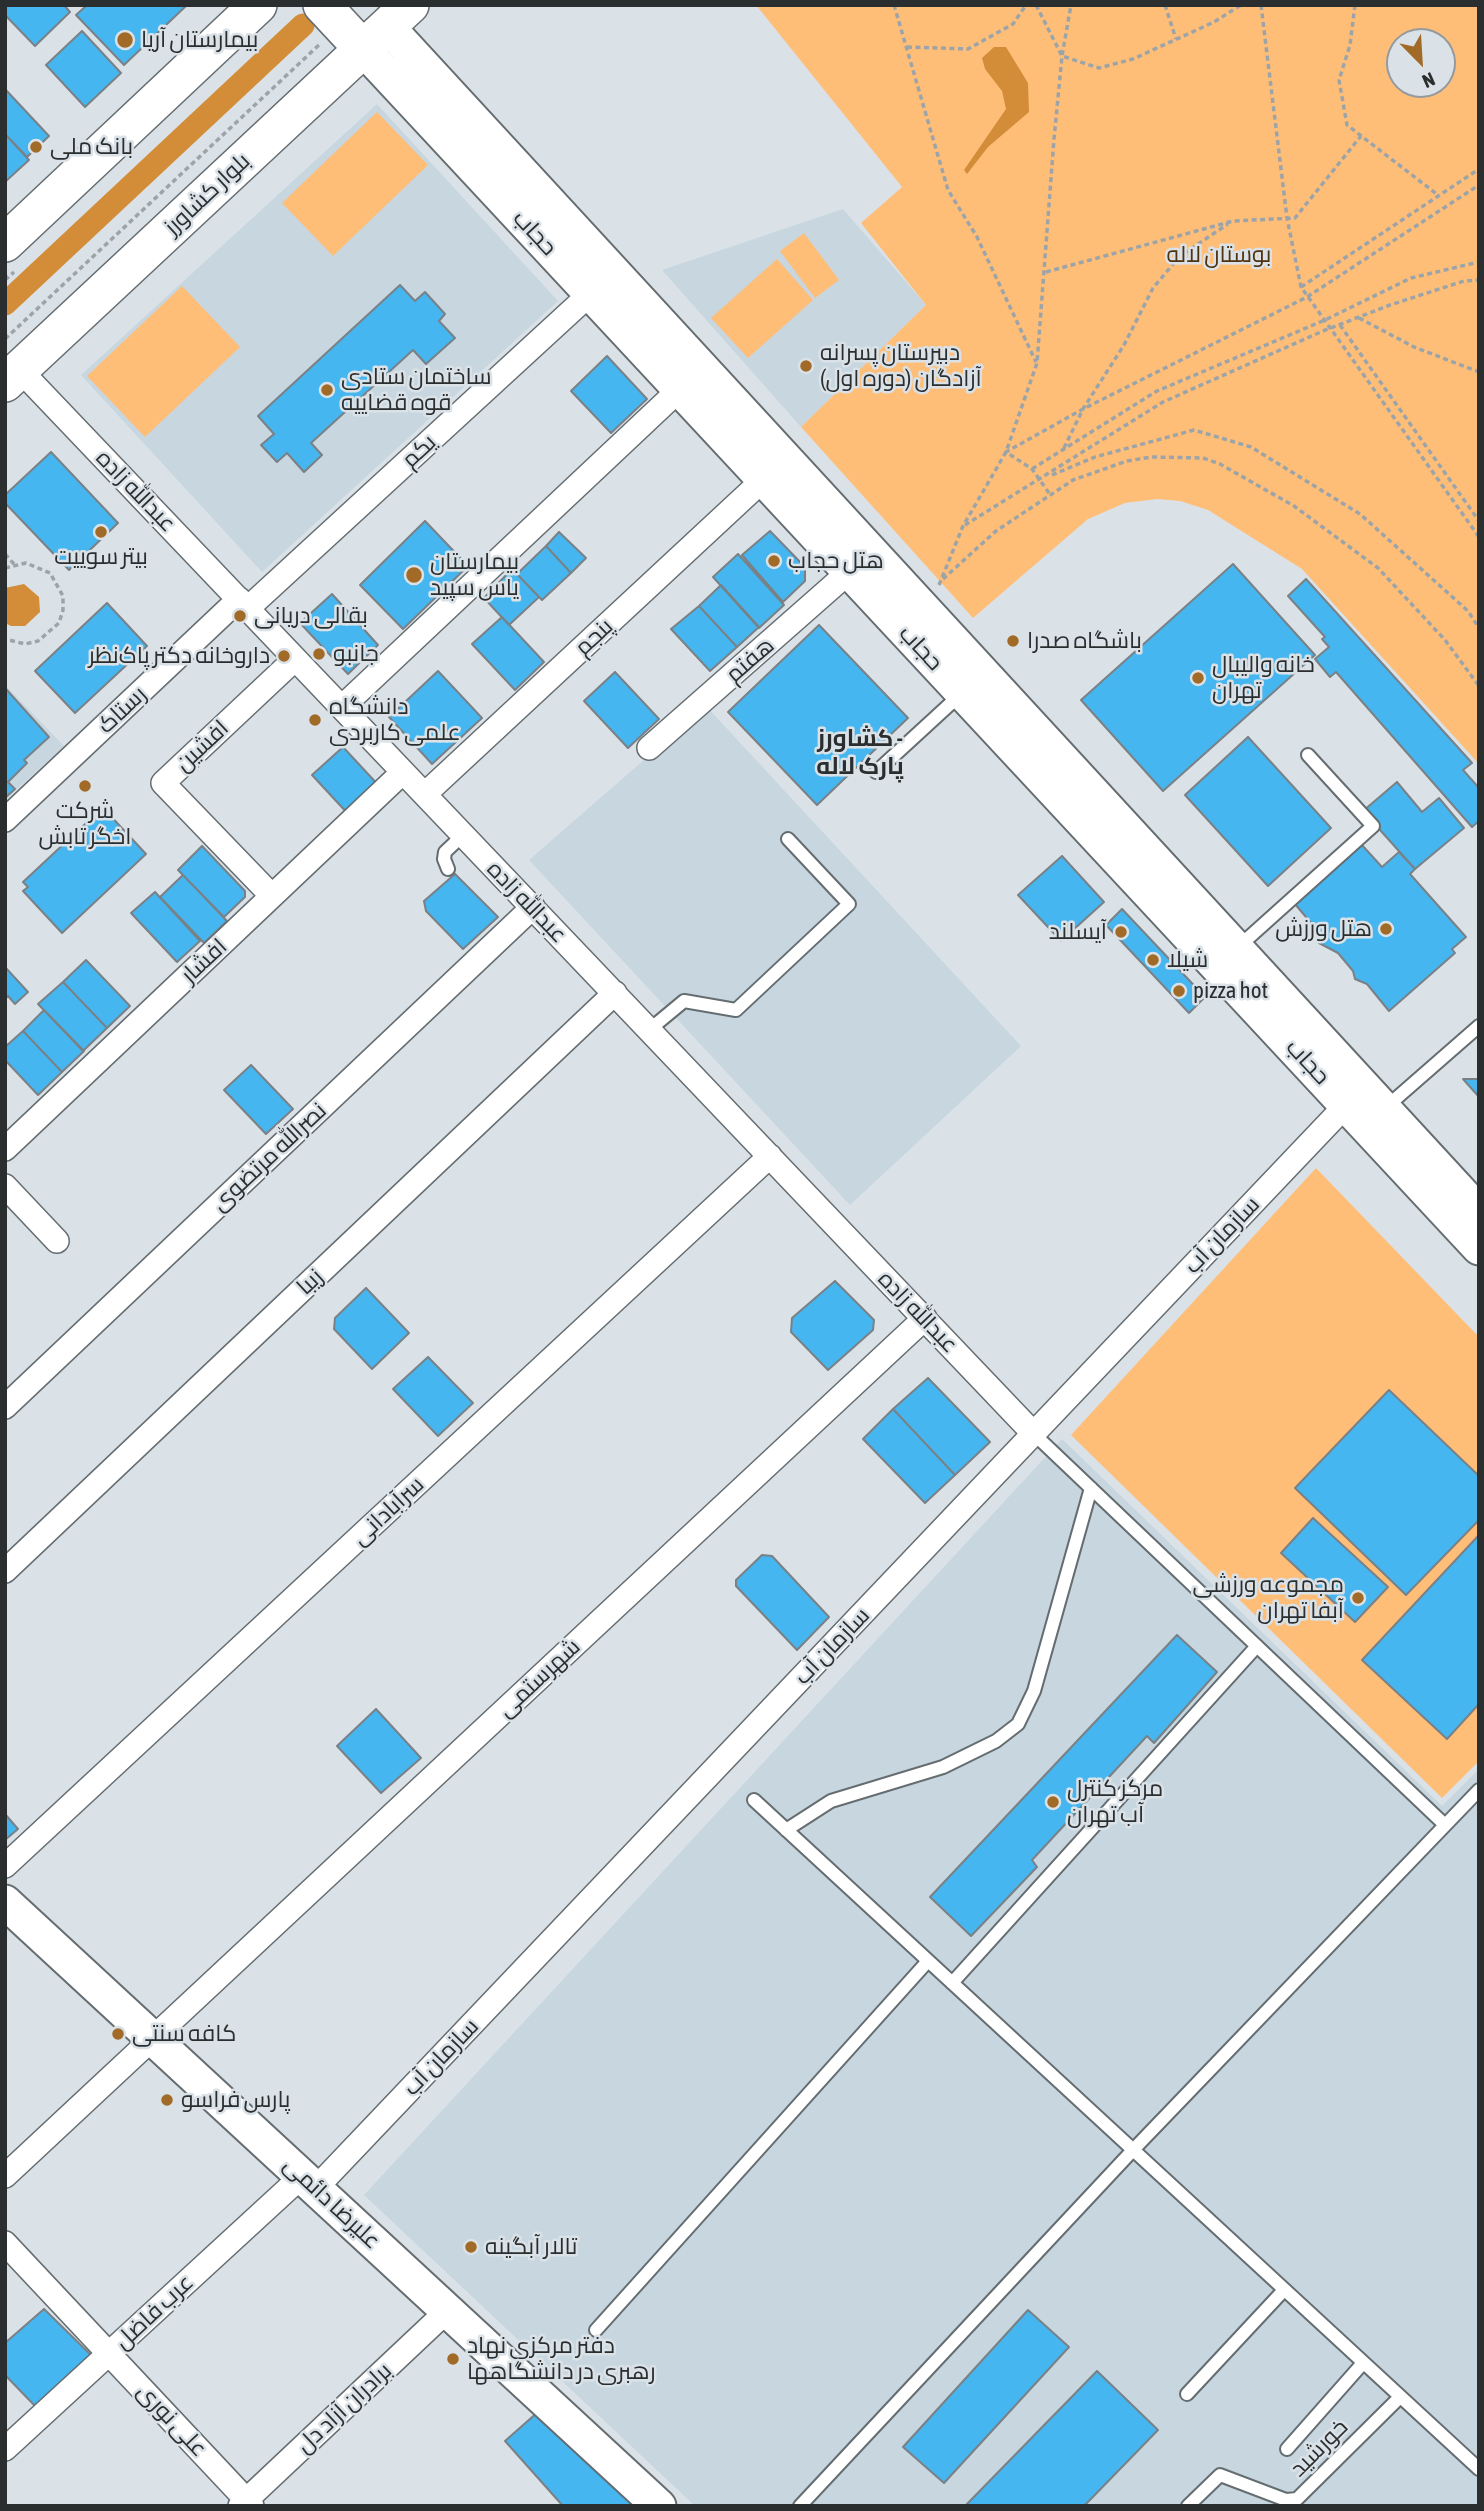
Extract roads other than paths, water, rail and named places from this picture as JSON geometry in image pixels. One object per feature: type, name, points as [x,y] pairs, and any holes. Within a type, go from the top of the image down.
[{"type":"main road","points":[[5,243],[258,5]]},
{"type":"main road","points":[[322,5],[382,21]]},
{"type":"main road","name":"حجاب","points":[[382,21],[471,141],[691,379],[1236,949],[1365,1101],[1479,1248]]},
{"type":"main road","name":"بلوار کشاورز","points":[[9,362],[382,21]]},
{"type":"main road","name":"حجاب","points":[[691,379],[764,479],[850,571],[911,609],[963,692],[1365,1101],[1479,1212]]},
{"type":"main road","name":"علیرضا دائمی","points":[[5,1902],[659,2506]]},
{"type":"street","name":"یکم","points":[[243,604],[602,282]]},
{"type":"street","name":"عبدالله زاده","points":[[9,362],[342,707],[1034,1434]]},
{"type":"street","points":[[342,707],[691,379]]},
{"type":"street","name":"پنجم","points":[[425,794],[764,479]]},
{"type":"street","name":"هفتم","points":[[649,748],[850,571]]},
{"type":"street","name":"رستاک","points":[[5,820],[243,604]]},
{"type":"street","name":"افشین","points":[[272,896],[163,783],[295,659]]},
{"type":"street","name":"افشار","points":[[5,1149],[403,772]]},
{"type":"street","name":"نصرالله مرتضوی","points":[[5,1407],[533,907]]},
{"type":"street","name":"زیبا","points":[[5,1572],[615,993]]},
{"type":"street","name":"سازمان آب","points":[[309,2182],[1034,1434],[1365,1101]]},
{"type":"street","name":"سرآبادانی","points":[[5,1866],[770,1156]]},
{"type":"street","points":[[5,1186],[57,1241]]},
{"type":"street","name":"شهرستمی","points":[[5,2176],[925,1318]]},
{"type":"street","name":"عرب فاضل","points":[[5,2449],[109,2353],[309,2182]]},
{"type":"street","name":"علی نوری","points":[[5,2243],[246,2504]]},
{"type":"street","name":"برادران آزاد دل","points":[[246,2504],[448,2310]]},
{"type":"lane","points":[[876,772],[963,692]]},
{"type":"lane","points":[[1236,949],[1373,826],[1308,755]]},
{"type":"lane","points":[[448,869],[444,859],[445,852],[463,835]]},
{"type":"lane","points":[[649,1030],[684,1001],[736,1010],[849,904],[788,839]]},
{"type":"lane","points":[[1365,1101],[1479,1026]]},
{"type":"lane","points":[[1034,1434],[1445,1825]]},
{"type":"lane","points":[[786,1830],[831,1801],[943,1767],[996,1741],[1018,1724],[1034,1691],[1091,1488]]},
{"type":"lane","points":[[952,1983],[1257,1646]]},
{"type":"lane","points":[[800,2506],[1133,2150],[1479,1790]]},
{"type":"lane","points":[[754,1800],[1479,2469]]},
{"type":"lane","points":[[596,2330],[928,1961]]},
{"type":"lane","points":[[1187,2394],[1284,2290]]},
{"type":"lane","points":[[1287,2449],[1363,2362]]},
{"type":"lane","name":"خورشید","points":[[1188,2506],[1220,2475],[1286,2500],[1297,2498],[1400,2396]]},
{"type":"waterway","points":[[5,304],[303,25]]},
{"type":"place","name":"بیمارستان آریا","points":[[125,40]]},
{"type":"place","name":"بانک ملی","points":[[36,147]]},
{"type":"place","name":"دبيرستان پسرانه آزادگان (دوره اول)","points":[[806,366]]},
{"type":"place","name":"ساختمان ستادی قوه قضاییه","points":[[327,390]]},
{"type":"place","name":"بیتر سوییت","points":[[101,532]]},
{"type":"place","name":"هتل حجاب","points":[[774,561]]},
{"type":"place","name":"بیمارستان یاس سپید","points":[[414,575]]},
{"type":"place","name":"بقالی دریانی","points":[[240,616]]},
{"type":"place","name":"باشگاه صدرا","points":[[1013,641]]},
{"type":"place","name":"جانبو","points":[[319,654]]},
{"type":"place","name":"داروخانه دکتر پاک‌نظر","points":[[284,656]]},
{"type":"place","name":"خانه والیبال تهران","points":[[1198,678]]},
{"type":"place","name":"دانشگاه علمی کاربردی","points":[[315,720]]},
{"type":"place","name":"شرکت اخگر تابش","points":[[85,786]]},
{"type":"place","name":"هتل ورزش","points":[[1386,929]]},
{"type":"place","name":"آیسلند","points":[[1121,932]]},
{"type":"place","name":"شیلا","points":[[1153,960]]},
{"type":"place","name":"pizza hot","points":[[1179,991]]},
{"type":"place","name":"مجموعه ورزشی آبفا تهران","points":[[1358,1598]]},
{"type":"place","name":"مرکز کنترل آب تهران","points":[[1053,1802]]},
{"type":"place","name":"کافه سنتی","points":[[118,2034]]},
{"type":"place","name":"پارس فراسو","points":[[167,2100]]},
{"type":"place","name":"تالار آبگینه","points":[[471,2247]]},
{"type":"place","name":"دفتر مرکزی نهاد رهبری در دانشگاهها","points":[[453,2359]]},
{"type":"district","name":"کشاورز - پارک لاله","points":[[860,752]]},
{"type":"park label","name":"بوستان لاله","points":[[1219,255]]}]
